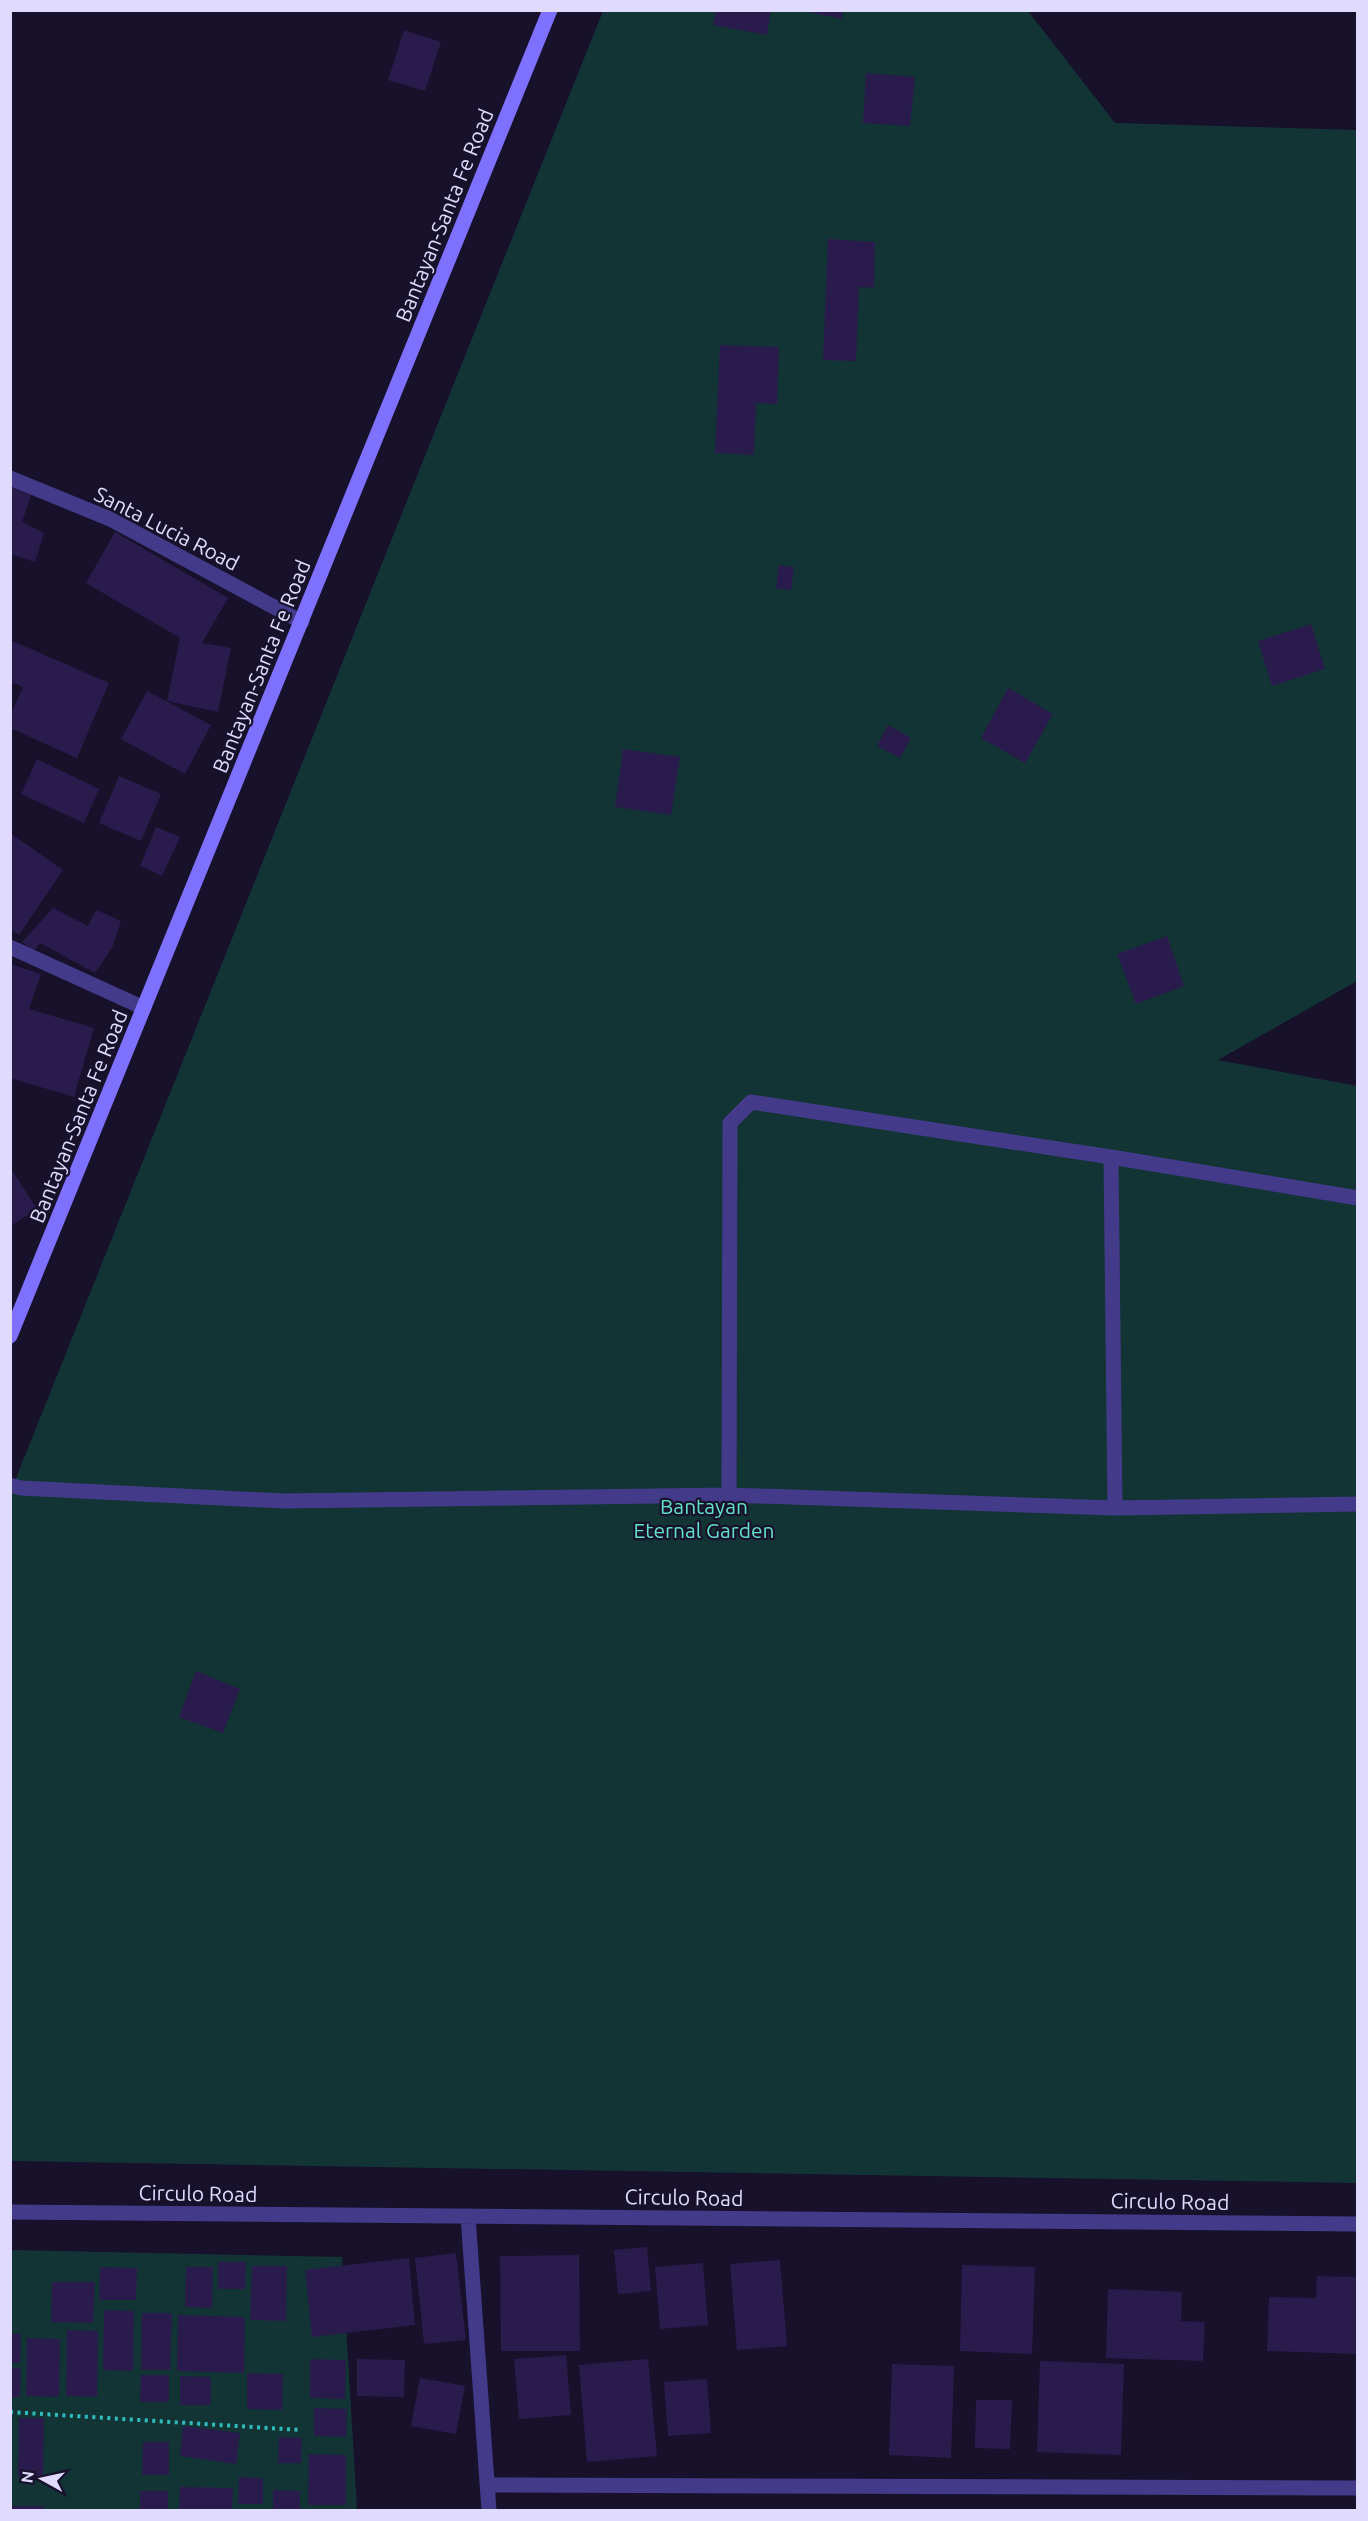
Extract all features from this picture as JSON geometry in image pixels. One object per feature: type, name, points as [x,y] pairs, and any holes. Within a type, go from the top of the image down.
[{"type":"main road","name":"Bantayan-Santa Fe Road","points":[[10,1336],[550,10]]},
{"type":"street","name":"Santa Lucia Road","points":[[10,478],[110,519],[302,622]]},
{"type":"street","points":[[10,946],[144,1008]]},
{"type":"street","points":[[729,1495],[730,1123],[751,1102],[1112,1157],[1358,1198]]},
{"type":"street","points":[[1112,1157],[1115,1508]]},
{"type":"street","points":[[10,1485],[21,1488],[283,1501],[729,1495],[1115,1508],[1358,1504]]},
{"type":"street","name":"Circulo Road","points":[[10,2212],[1358,2224]]},
{"type":"street","points":[[468,2216],[489,2511]]},
{"type":"street","points":[[488,2485],[1358,2488]]},
{"type":"path","points":[[10,2412],[301,2430]]},
{"type":"green space","name":"Bantayan Eternal Garden","points":[[603,11],[1028,11],[1115,123],[1357,130],[1357,981],[1218,1060],[1357,1086],[1357,2183],[11,2161],[10,1493]]},
{"type":"green space","points":[[11,2250],[342,2257],[357,2510],[11,2510]]},
{"type":"building","points":[[716,10],[771,10],[767,35],[713,25]]},
{"type":"building","points":[[799,10],[843,10],[842,19]]},
{"type":"building","points":[[404,30],[441,42],[425,91],[388,80]]},
{"type":"building","points":[[866,73],[915,77],[910,126],[863,123]]},
{"type":"building","points":[[828,239],[875,242],[874,288],[859,287],[856,361],[823,360]]},
{"type":"building","points":[[720,345],[779,347],[777,404],[756,403],[754,455],[715,453]]},
{"type":"building","points":[[10,486],[31,495],[22,522],[44,533],[35,562],[10,554]]},
{"type":"building","points":[[115,532],[228,598],[202,643],[231,648],[218,712],[167,701],[180,638],[86,583]]},
{"type":"building","points":[[779,565],[794,567],[791,590],[776,588]]},
{"type":"building","points":[[1311,624],[1325,669],[1272,686],[1258,641]]},
{"type":"building","points":[[10,640],[109,683],[77,758],[10,728],[10,716],[23,687],[10,682]]},
{"type":"building","points":[[1008,688],[1053,714],[1025,763],[981,738]]},
{"type":"building","points":[[147,691],[211,725],[185,774],[121,739]]},
{"type":"building","points":[[888,725],[911,738],[900,758],[877,746]]},
{"type":"building","points":[[623,749],[680,757],[671,815],[615,807]]},
{"type":"building","points":[[37,759],[99,789],[84,823],[21,794]]},
{"type":"building","points":[[119,776],[161,794],[141,841],[99,823]]},
{"type":"building","points":[[156,827],[180,837],[162,876],[140,866]]},
{"type":"building","points":[[10,833],[63,870],[19,935],[10,929]]},
{"type":"building","points":[[53,908],[88,926],[96,910],[121,921],[112,948],[95,973],[40,943],[34,951],[22,942]]},
{"type":"building","points":[[1167,936],[1184,986],[1136,1004],[1117,954]]},
{"type":"building","points":[[10,964],[41,974],[29,1009],[94,1028],[74,1097],[10,1078]]},
{"type":"building","points":[[10,1167],[37,1209],[10,1226]]},
{"type":"building","points":[[196,1671],[240,1689],[223,1733],[179,1717]]},
{"type":"building","points":[[647,2247],[651,2291],[618,2294],[614,2250]]},
{"type":"building","points":[[456,2253],[466,2340],[424,2344],[415,2258]]},
{"type":"building","points":[[579,2255],[580,2351],[501,2351],[500,2256]]},
{"type":"building","points":[[409,2258],[415,2325],[312,2337],[305,2270]]},
{"type":"building","points":[[780,2260],[787,2346],[737,2350],[730,2264]]},
{"type":"building","points":[[218,2262],[246,2262],[245,2289],[218,2289]]},
{"type":"building","points":[[703,2263],[708,2325],[660,2329],[655,2267]]},
{"type":"building","points":[[962,2265],[1035,2267],[1032,2354],[960,2351]]},
{"type":"building","points":[[252,2266],[287,2266],[286,2321],[250,2320]]},
{"type":"building","points":[[100,2267],[137,2268],[136,2300],[99,2300]]},
{"type":"building","points":[[186,2267],[213,2267],[212,2308],[185,2307]]},
{"type":"building","points":[[1317,2276],[1358,2277],[1358,2354],[1267,2351],[1269,2297],[1316,2298]]},
{"type":"building","points":[[52,2282],[95,2282],[93,2323],[51,2322]]},
{"type":"building","points":[[1108,2289],[1182,2292],[1181,2321],[1205,2322],[1203,2361],[1106,2358]]},
{"type":"building","points":[[104,2310],[134,2311],[133,2371],[103,2370]]},
{"type":"building","points":[[142,2313],[172,2313],[170,2370],[141,2370]]},
{"type":"building","points":[[178,2315],[245,2317],[244,2373],[177,2371]]},
{"type":"building","points":[[67,2330],[98,2331],[97,2397],[66,2396]]},
{"type":"building","points":[[10,2334],[21,2334],[20,2363],[10,2363]]},
{"type":"building","points":[[27,2338],[60,2339],[59,2397],[26,2396]]},
{"type":"building","points":[[566,2355],[571,2415],[519,2419],[514,2359]]},
{"type":"building","points":[[310,2359],[346,2360],[345,2399],[310,2398]]},
{"type":"building","points":[[357,2359],[405,2360],[404,2397],[357,2396]]},
{"type":"building","points":[[648,2359],[657,2456],[587,2462],[579,2365]]},
{"type":"building","points":[[1040,2361],[1124,2364],[1121,2455],[1037,2452]]},
{"type":"building","points":[[892,2364],[954,2366],[951,2458],[889,2455]]},
{"type":"building","points":[[10,2368],[21,2368],[20,2397],[10,2397]]},
{"type":"building","points":[[247,2373],[283,2374],[282,2410],[247,2409]]},
{"type":"building","points":[[141,2375],[169,2375],[169,2402],[140,2402]]},
{"type":"building","points":[[180,2376],[211,2377],[211,2405],[180,2405]]},
{"type":"building","points":[[420,2378],[465,2386],[456,2434],[411,2426]]},
{"type":"building","points":[[707,2379],[711,2433],[668,2436],[664,2382]]},
{"type":"building","points":[[976,2400],[1012,2400],[1010,2449],[975,2448]]},
{"type":"building","points":[[314,2408],[347,2409],[346,2437],[314,2436]]},
{"type":"building","points":[[19,2418],[44,2418],[43,2477],[18,2477]]},
{"type":"building","points":[[183,2426],[240,2433],[236,2464],[180,2456]]},
{"type":"building","points":[[279,2437],[302,2438],[301,2463],[278,2463]]},
{"type":"building","points":[[143,2442],[169,2442],[169,2475],[142,2475]]},
{"type":"building","points":[[309,2454],[346,2455],[346,2505],[308,2505]]},
{"type":"building","points":[[239,2477],[263,2478],[263,2504],[238,2504]]},
{"type":"building","points":[[180,2487],[233,2488],[232,2510],[179,2510]]},
{"type":"building","points":[[273,2490],[300,2491],[300,2510],[273,2510]]},
{"type":"building","points":[[140,2491],[168,2491],[168,2510],[140,2510]]},
{"type":"building","points":[[11,2506],[43,2506],[43,2510],[11,2510]]}]
